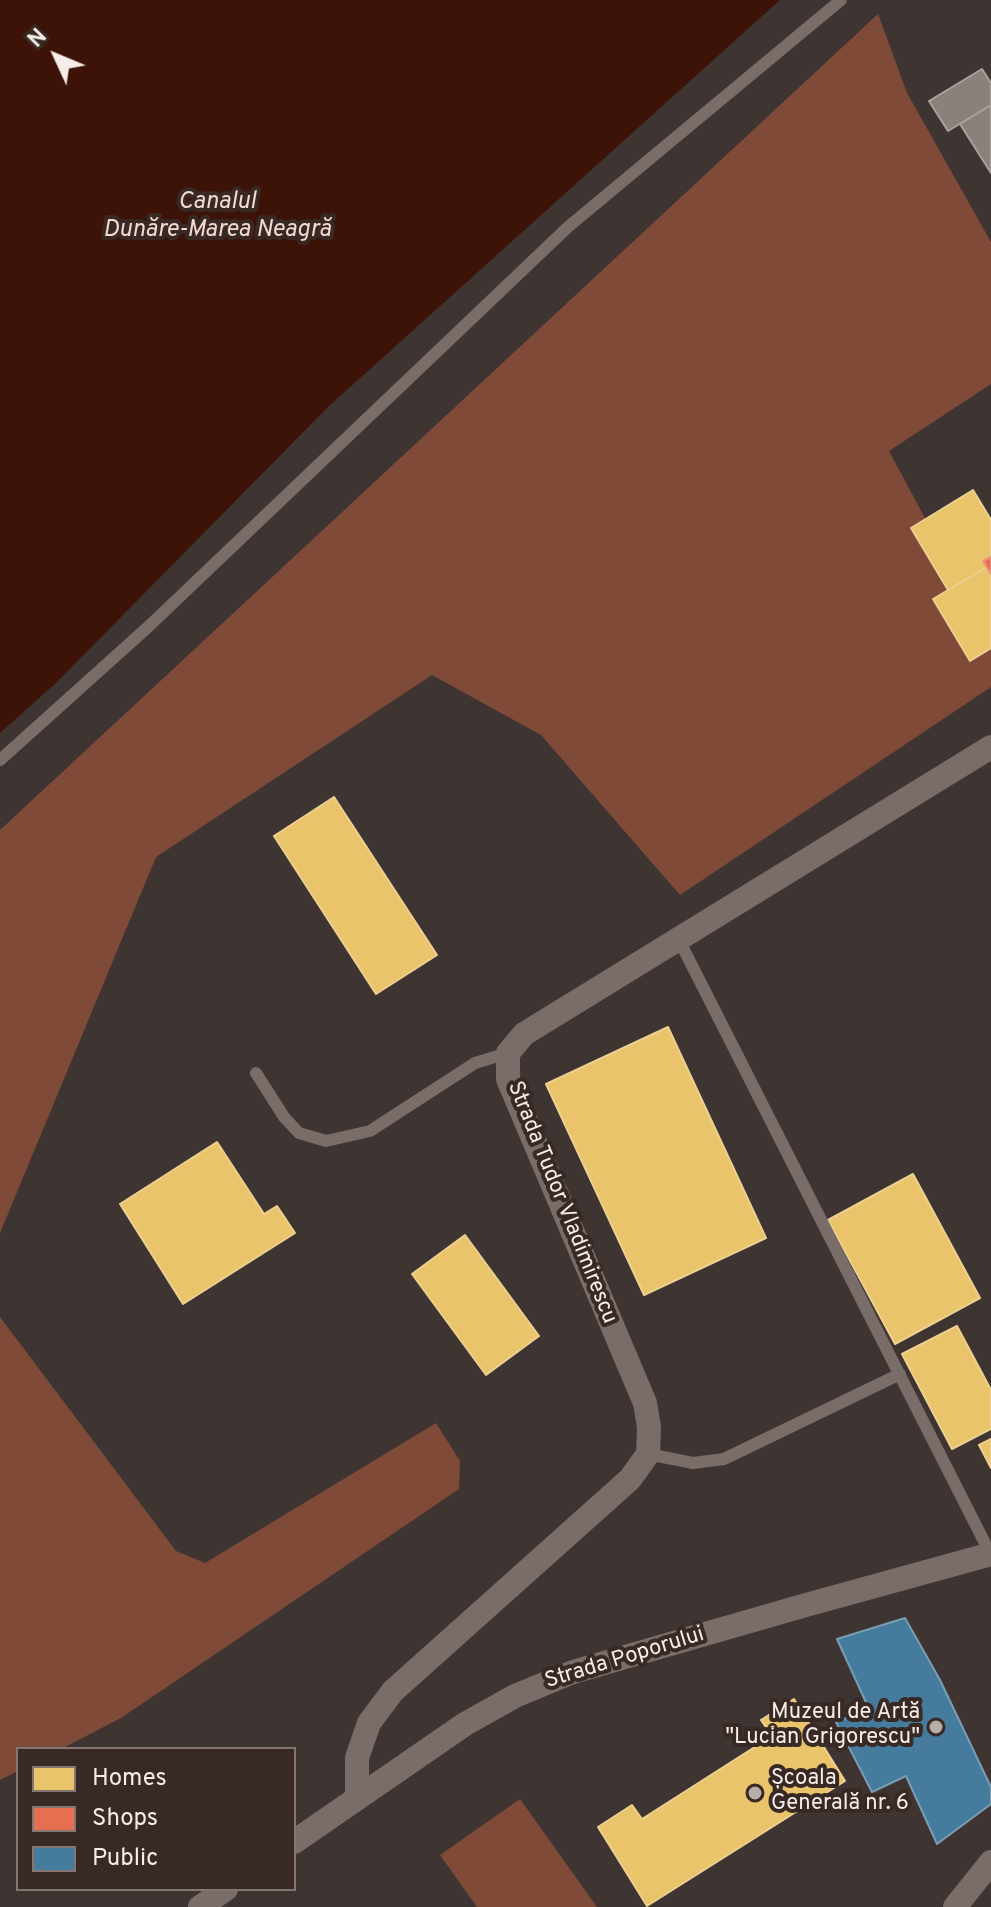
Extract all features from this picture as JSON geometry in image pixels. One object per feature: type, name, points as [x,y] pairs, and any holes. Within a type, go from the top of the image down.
[{"type":"street","name":"Strada Tudor Vladimirescu","points":[[648,1454],[649,1427],[645,1403],[508,1079],[508,1053],[524,1034],[991,747]]},
{"type":"street","points":[[357,1797],[357,1758],[369,1723],[393,1691],[630,1479],[648,1454]]},
{"type":"street","name":"Strada Poporului","points":[[296,1841],[465,1724],[515,1696],[573,1672],[991,1554]]},
{"type":"street","points":[[955,1907],[991,1862]]},
{"type":"street","points":[[200,1907],[223,1891]]},
{"type":"lane","points":[[0,760],[148,627],[568,227],[841,0]]},
{"type":"lane","points":[[678,938],[991,1554]]},
{"type":"lane","points":[[256,1073],[284,1117],[299,1133],[326,1141],[370,1131],[475,1063],[508,1053]]},
{"type":"lane","points":[[648,1454],[693,1463],[724,1459],[900,1374]]},
{"type":"shaded area","points":[[878,14],[907,93],[991,242],[991,384],[889,451],[991,641],[991,687],[680,895],[541,735],[432,675],[156,857],[0,1233],[0,830]]},
{"type":"shaded area","points":[[0,1317],[176,1551],[205,1563],[436,1423],[460,1461],[459,1489],[121,1718],[65,1747],[16,1747],[16,1772],[0,1780]]},
{"type":"shaded area","points":[[520,1799],[597,1907],[477,1907],[440,1855]]},
{"type":"water","name":"Canalul Dunăre-Marea Neagră","points":[[0,0],[780,0],[328,407],[56,683],[0,733]]},
{"type":"building: Homes","points":[[973,490],[991,520],[991,557],[983,561],[987,567],[948,590],[911,528]]},
{"type":"building: Homes","points":[[987,567],[991,574],[991,648],[970,661],[933,599]]},
{"type":"building: Homes","points":[[334,797],[437,955],[376,994],[274,836]]},
{"type":"building: Homes","points":[[668,1027],[766,1238],[644,1295],[546,1084]]},
{"type":"building: Homes","points":[[217,1142],[264,1214],[277,1206],[295,1233],[183,1304],[120,1204]]},
{"type":"building: Homes","points":[[913,1174],[980,1298],[895,1344],[828,1220]]},
{"type":"building: Homes","points":[[465,1235],[539,1336],[486,1375],[412,1274]]},
{"type":"building: Homes","points":[[957,1326],[991,1390],[991,1429],[952,1449],[902,1354]]},
{"type":"building: Homes","points":[[991,1439],[991,1468],[979,1445]]},
{"type":"building: Homes","name":"Școala Generală nr. 6","points":[[794,1699],[845,1781],[647,1906],[598,1827],[632,1805],[642,1819],[772,1736],[761,1720]]},
{"type":"building: Shops","points":[[991,557],[991,574],[983,561]]},
{"type":"building: Public","points":[[905,1618],[940,1680],[991,1787],[991,1804],[937,1844],[906,1776],[872,1792],[836,1722],[869,1709],[837,1639]]},
{"type":"building: Industry","points":[[982,69],[991,83],[991,105],[948,131],[929,101]]},
{"type":"building: Industry","points":[[991,105],[991,173],[960,124]]},
{"type":"place","name":"Muzeul de Artă \"Lucian Grigorescu\"","points":[[936,1727]]},
{"type":"place","name":"Școala Generală nr. 6","points":[[755,1793]]}]
